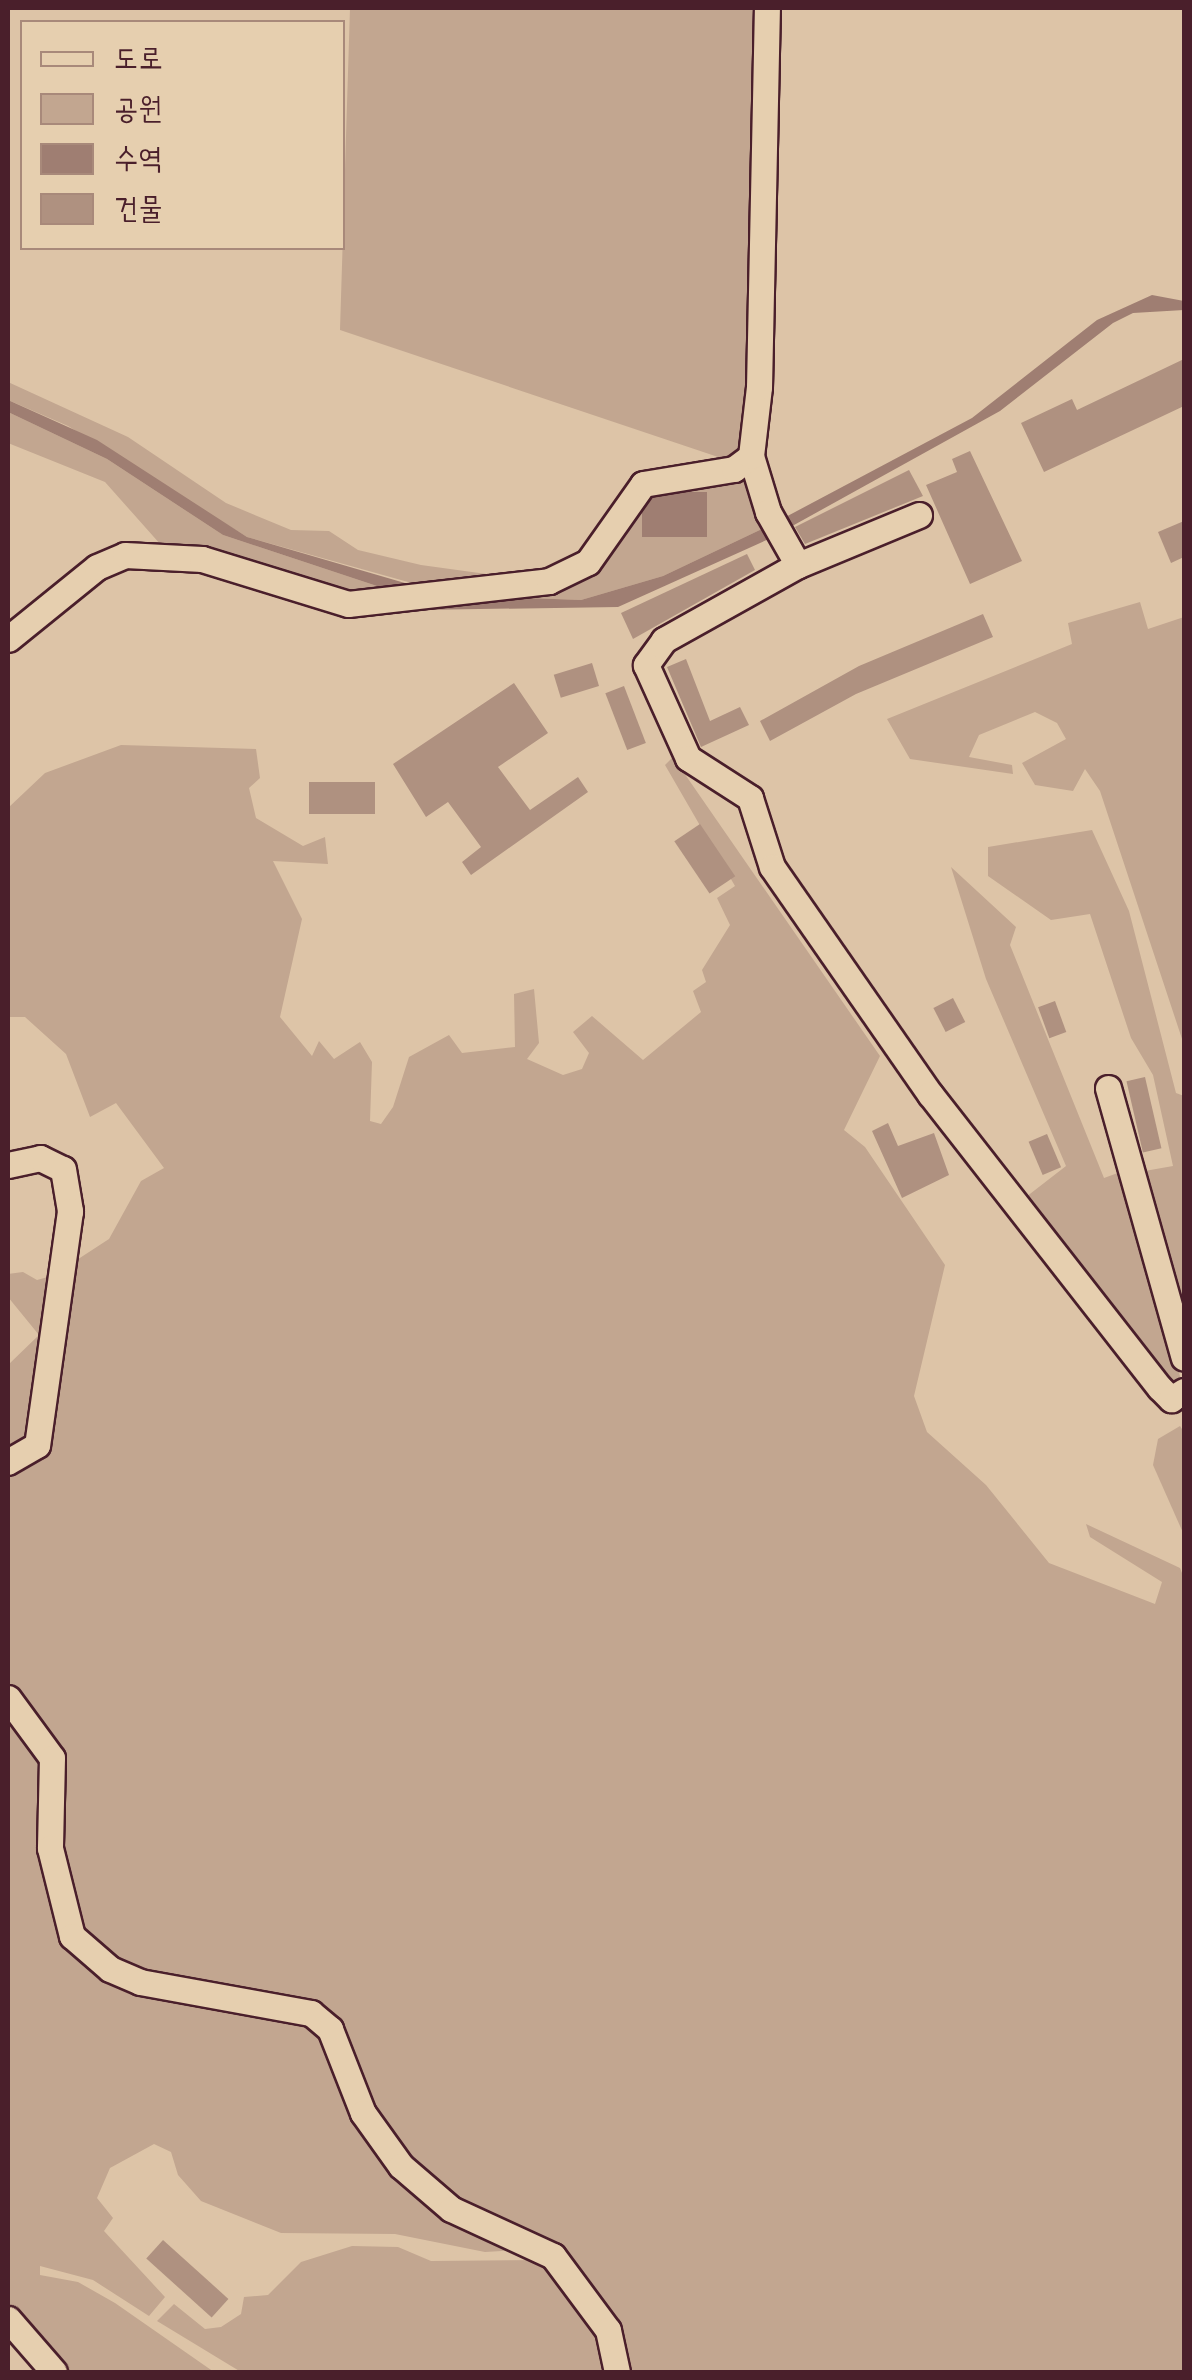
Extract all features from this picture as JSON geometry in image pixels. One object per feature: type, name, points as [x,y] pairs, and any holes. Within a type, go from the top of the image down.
[{"type":"street","points":[[767,8],[760,387],[751,456],[768,512],[792,556]]},
{"type":"street","points":[[8,639],[98,567],[125,556],[202,559],[348,604],[550,581],[588,562],[642,484],[734,469],[751,456]]},
{"type":"street","points":[[919,515],[792,556],[649,653],[646,665],[688,758],[750,798],[772,867],[930,1094],[1160,1388],[1171,1399],[1184,1390]]},
{"type":"street","points":[[1108,1088],[1184,1358]]},
{"type":"street","points":[[8,1165],[40,1158],[63,1169],[70,1212],[37,1445],[8,1462]]},
{"type":"street","points":[[8,1698],[52,1758],[51,1862],[72,1936],[110,1970],[140,1982],[311,2013],[330,2029],[363,2113],[392,2156],[451,2209],[553,2256],[608,2330],[617,2372]]},
{"type":"street","points":[[8,2319],[54,2372]]},
{"type":"green space","points":[[350,8],[762,8],[752,432],[736,463],[340,330]]},
{"type":"green space","points":[[8,382],[128,437],[226,503],[291,530],[329,531],[358,550],[421,565],[530,580],[426,587],[247,537],[68,426],[8,400]]},
{"type":"green space","points":[[8,412],[107,459],[223,535],[395,592],[346,599],[161,545],[105,482],[8,443]]},
{"type":"green space","points":[[744,477],[766,527],[663,576],[581,600],[473,596],[584,576],[619,543],[644,490]]},
{"type":"green space","points":[[1140,602],[1148,629],[1184,617],[1184,1045],[1100,791],[1085,769],[1073,791],[1035,785],[1022,763],[1066,739],[1057,723],[1035,712],[979,735],[969,757],[1012,765],[1013,774],[910,759],[887,719],[1072,644],[1068,623]]},
{"type":"green space","points":[[121,745],[256,749],[260,778],[249,788],[256,818],[303,846],[325,837],[328,864],[273,861],[302,919],[280,1017],[312,1056],[319,1041],[334,1059],[360,1042],[372,1062],[370,1121],[381,1124],[393,1107],[409,1057],[449,1035],[462,1053],[515,1047],[514,994],[534,989],[539,1043],[527,1059],[563,1075],[582,1069],[589,1053],[573,1032],[592,1016],[643,1060],[701,1012],[693,991],[706,982],[702,970],[730,925],[717,898],[735,886],[665,765],[673,757],[880,1056],[844,1130],[865,1147],[945,1265],[914,1396],[927,1432],[986,1485],[1049,1563],[1155,1604],[1162,1582],[1090,1537],[1086,1524],[1180,1568],[1184,1578],[1184,2372],[621,2372],[577,2278],[493,2227],[386,2143],[333,2027],[141,1978],[75,1933],[59,1888],[58,1783],[8,1692],[8,1467],[41,1447],[66,1267],[109,1239],[141,1181],[164,1168],[116,1103],[90,1117],[66,1054],[25,1017],[8,1017],[8,808],[45,773]]},
{"type":"green space","points":[[1092,830],[1129,911],[1176,1093],[1184,1096],[1184,1311],[1139,1172],[1173,1166],[1153,1075],[1131,1038],[1090,914],[1051,920],[988,876],[988,847]]},
{"type":"green space","points":[[951,867],[1016,927],[1010,945],[1104,1178],[1126,1170],[1181,1380],[1171,1384],[1026,1197],[1066,1166],[986,979]]},
{"type":"green space","points":[[23,1272],[37,1280],[55,1275],[32,1442],[8,1457],[8,1365],[39,1335],[8,1297],[8,1274]]},
{"type":"green space","points":[[1180,1426],[1184,1432],[1184,1535],[1153,1465],[1158,1439]]},
{"type":"green space","points":[[8,1706],[47,1759],[50,1890],[107,1974],[247,2001],[325,2032],[379,2148],[521,2250],[485,2252],[395,2234],[281,2233],[201,2201],[178,2175],[171,2152],[154,2144],[110,2168],[97,2198],[113,2218],[104,2231],[165,2297],[149,2316],[93,2280],[40,2266],[40,2275],[78,2282],[214,2372],[58,2372],[8,2314]]},
{"type":"green space","points":[[352,2246],[398,2247],[431,2261],[550,2260],[603,2332],[612,2372],[241,2372],[157,2321],[174,2304],[205,2329],[221,2327],[241,2314],[244,2297],[268,2295],[301,2262]]},
{"type":"water","points":[[1152,295],[1184,301],[1184,310],[1133,313],[1113,323],[1000,411],[785,530],[780,520],[972,418],[1097,320]]},
{"type":"water","points":[[8,400],[97,440],[247,537],[446,595],[581,600],[663,576],[766,527],[771,538],[618,607],[418,610],[395,592],[223,535],[107,459],[8,412]]},
{"type":"water","points":[[642,492],[707,492],[707,537],[642,537]]},
{"type":"building","points":[[1184,359],[1184,406],[1044,472],[1021,423],[1072,399],[1077,410]]},
{"type":"building","points":[[970,451],[1022,561],[970,584],[926,485],[957,472],[952,459]]},
{"type":"building","points":[[909,470],[923,496],[805,544],[795,527]]},
{"type":"building","points":[[1184,521],[1184,557],[1171,563],[1158,532]]},
{"type":"building","points":[[747,554],[755,570],[633,639],[621,613]]},
{"type":"building","points":[[983,614],[993,637],[856,694],[770,741],[760,721],[859,666]]},
{"type":"building","points":[[686,659],[710,721],[740,707],[749,725],[701,747],[667,667]]},
{"type":"building","points":[[592,663],[599,686],[561,698],[554,675]]},
{"type":"building","points":[[514,683],[548,733],[498,767],[530,810],[578,777],[588,792],[471,875],[462,862],[481,847],[448,802],[426,817],[393,764]]},
{"type":"building","points":[[624,686],[646,743],[627,750],[605,693]]},
{"type":"building","points":[[309,782],[375,782],[375,814],[309,814]]},
{"type":"building","points":[[700,824],[735,876],[710,894],[674,841]]},
{"type":"building","points":[[953,998],[965,1022],[946,1032],[933,1008]]},
{"type":"building","points":[[1055,1001],[1066,1032],[1049,1038],[1038,1007]]},
{"type":"building","points":[[1145,1077],[1161,1148],[1143,1152],[1126,1081]]},
{"type":"building","points":[[888,1123],[898,1146],[934,1133],[949,1175],[902,1198],[872,1131]]},
{"type":"building","points":[[1047,1134],[1061,1167],[1043,1175],[1029,1142]]},
{"type":"building","points":[[163,2240],[228,2299],[212,2317],[146,2259]]}]
